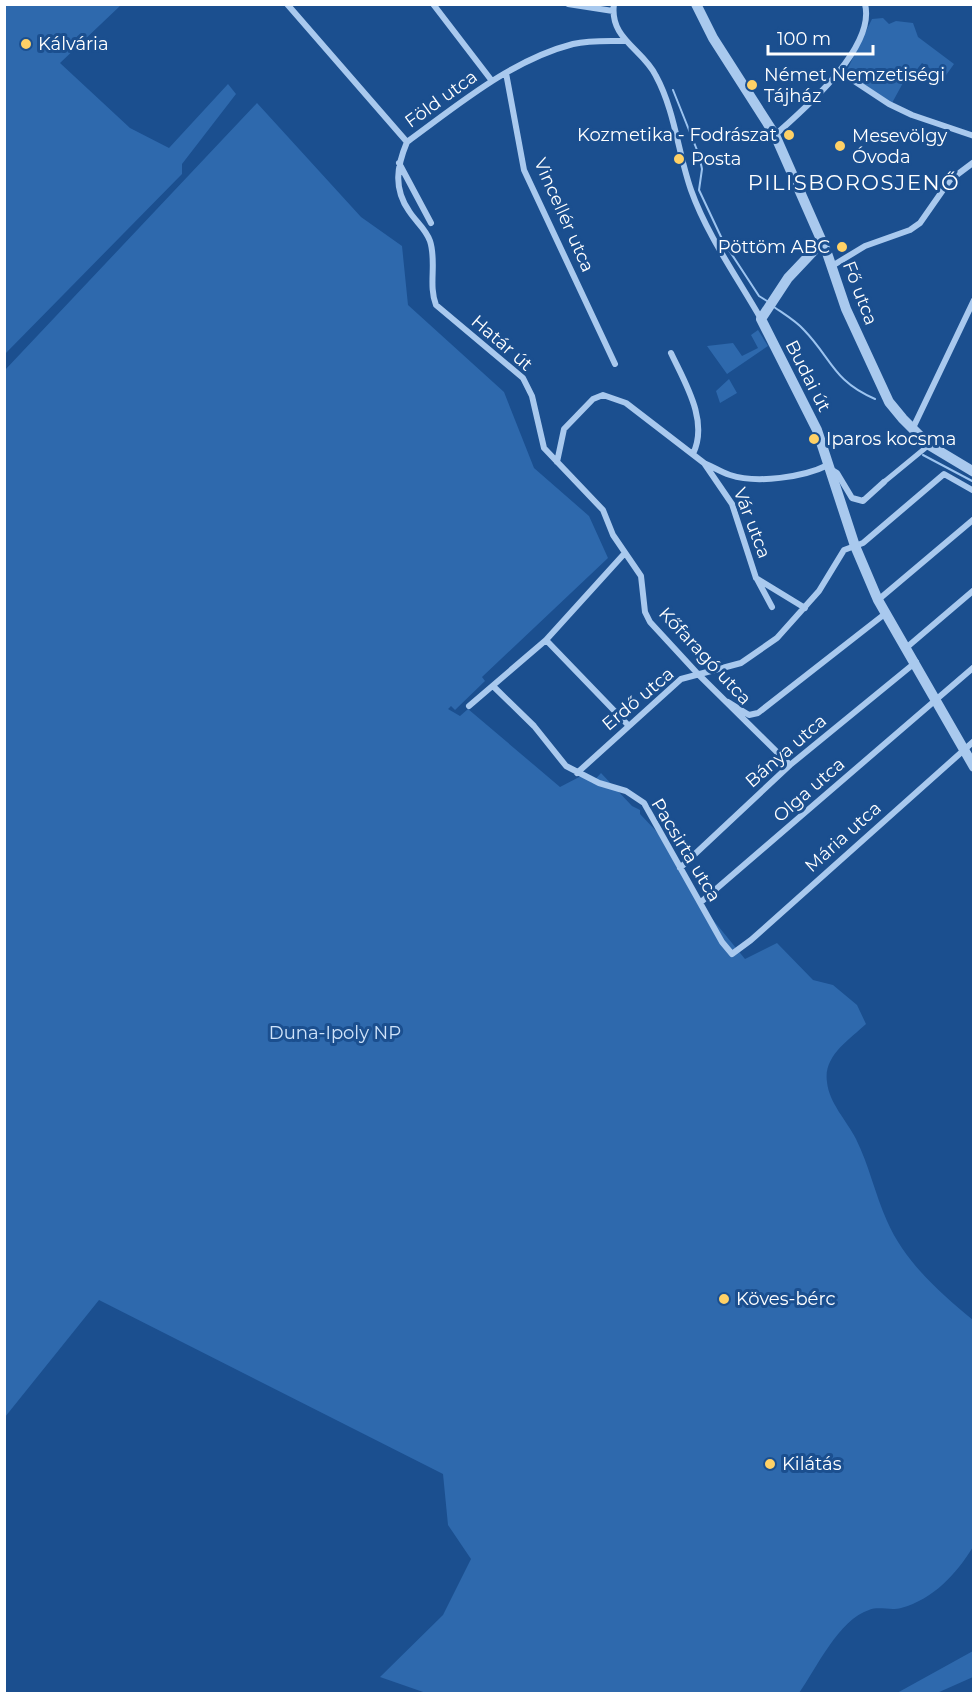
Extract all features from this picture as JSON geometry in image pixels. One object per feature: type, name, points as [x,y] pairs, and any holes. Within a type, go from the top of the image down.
[{"type":"street","points":[[287,4],[407,142],[398,163],[431,223]]},
{"type":"street","points":[[433,4],[492,81]]},
{"type":"street","points":[[568,4],[614,8]]},
{"type":"street","name":"Fő utca","points":[[696,4],[713,38],[775,135],[832,266],[846,309],[889,402],[912,430],[929,445],[974,472]]},
{"type":"street","points":[[775,135],[839,71],[856,47],[866,21],[866,4]]},
{"type":"street","name":"Budai út","points":[[614,8],[614,23],[624,41],[647,61],[657,76],[682,153],[690,188],[702,217],[761,319],[818,430],[855,546],[878,600],[916,662],[974,767]]},
{"type":"street","name":"Föld utca","points":[[407,142],[492,81],[551,52],[575,44],[624,41]]},
{"type":"street","points":[[839,71],[888,104],[912,115],[974,136]]},
{"type":"street","name":"Vincellér utca","points":[[506,73],[524,170],[615,364]]},
{"type":"street","points":[[832,266],[865,246],[910,230],[920,223],[950,180],[974,162]]},
{"type":"street","name":"Határ út","points":[[398,163],[400,192],[409,212],[426,232],[431,243],[436,305],[523,378],[531,394],[543,447],[601,507],[624,554]]},
{"type":"street","points":[[761,319],[788,278],[822,242]]},
{"type":"street","points":[[912,430],[974,300]]},
{"type":"street","points":[[671,353],[697,414],[698,444],[693,454]]},
{"type":"street","name":"Vár utca","points":[[557,462],[564,429],[593,399],[603,395],[626,403],[704,463],[732,504],[756,578],[772,608]]},
{"type":"street","points":[[704,463],[732,476],[771,478],[801,475],[828,466],[837,473],[852,498],[863,501],[929,445]]},
{"type":"street","name":"Erdő utca","points":[[577,773],[681,679],[741,663],[777,638],[819,591],[844,550],[863,543],[944,474],[974,491]]},
{"type":"street","points":[[878,600],[974,519]]},
{"type":"street","points":[[469,706],[546,640],[624,554]]},
{"type":"street","name":"Kőfaragó utca","points":[[624,554],[643,581],[644,608],[649,620],[697,674],[790,765]]},
{"type":"street","name":"Vár utca","points":[[756,578],[805,608]]},
{"type":"street","points":[[906,648],[974,590]]},
{"type":"street","points":[[725,702],[732,703],[749,715],[758,713],[886,613]]},
{"type":"street","points":[[546,640],[628,725]]},
{"type":"street","name":"Bánya utca","points":[[680,867],[790,765],[916,662]]},
{"type":"street","name":"Olga utca","points":[[701,902],[974,667]]},
{"type":"street","name":"Pacsirta utca","points":[[493,686],[534,726],[566,766],[577,773],[626,791],[644,803],[722,942],[732,954]]},
{"type":"street","name":"Mária utca","points":[[732,954],[751,940],[974,741]]},
{"type":"green space","points":[[5,4],[121,5],[60,63],[130,128],[169,148],[228,84],[236,94],[182,164],[182,174],[5,354]]},
{"type":"green space","points":[[883,18],[889,24],[896,21],[913,23],[918,37],[954,64],[944,78],[922,63],[907,82],[904,81],[892,103],[846,72],[872,19]]},
{"type":"green space","name":"Duna-Ipoly NP","points":[[257,103],[361,217],[402,246],[408,305],[504,392],[534,468],[589,516],[608,558],[482,677],[485,681],[455,710],[451,706],[448,709],[460,716],[468,709],[560,787],[583,775],[592,783],[601,773],[632,806],[640,810],[640,814],[658,833],[705,910],[745,959],[777,943],[813,980],[833,985],[857,1005],[866,1024],[833,1056],[827,1073],[828,1090],[856,1139],[894,1236],[924,1275],[973,1320],[973,1547],[959,1567],[934,1592],[901,1608],[869,1610],[848,1623],[829,1646],[799,1693],[426,1693],[380,1677],[443,1615],[471,1559],[448,1525],[443,1474],[99,1300],[5,1417],[5,370]]},
{"type":"green space","points":[[758,330],[768,346],[727,374],[707,346],[733,343],[742,356],[758,348],[751,335]]},
{"type":"green space","points":[[729,379],[737,393],[720,403],[716,391]]},
{"type":"green space","points":[[973,1651],[973,1677],[937,1693],[897,1693]]},
{"type":"waterway","points":[[673,90],[699,155],[702,169],[699,190],[723,241],[759,296],[767,301]]},
{"type":"waterway","points":[[774,307],[804,330],[841,377],[850,385],[875,399]]},
{"type":"waterway","points":[[923,455],[974,482]]},
{"type":"place","name":"Kálvária","points":[[26,44]]},
{"type":"place","name":"Német Nemzetiségi Tájház","points":[[752,85]]},
{"type":"place","name":"Kozmetika - Fodrászat","points":[[789,135]]},
{"type":"place","name":"Mesevölgy Óvoda","points":[[840,146]]},
{"type":"place","name":"Posta","points":[[679,159]]},
{"type":"place","name":"Pöttöm ABC","points":[[842,247]]},
{"type":"place","name":"Iparos kocsma","points":[[814,439]]},
{"type":"place","name":"Köves-bérc","points":[[724,1299]]},
{"type":"place","name":"Kilátás","points":[[770,1464]]},
{"type":"district","name":"PILISBOROSJENŐ","points":[[854,182]]}]
